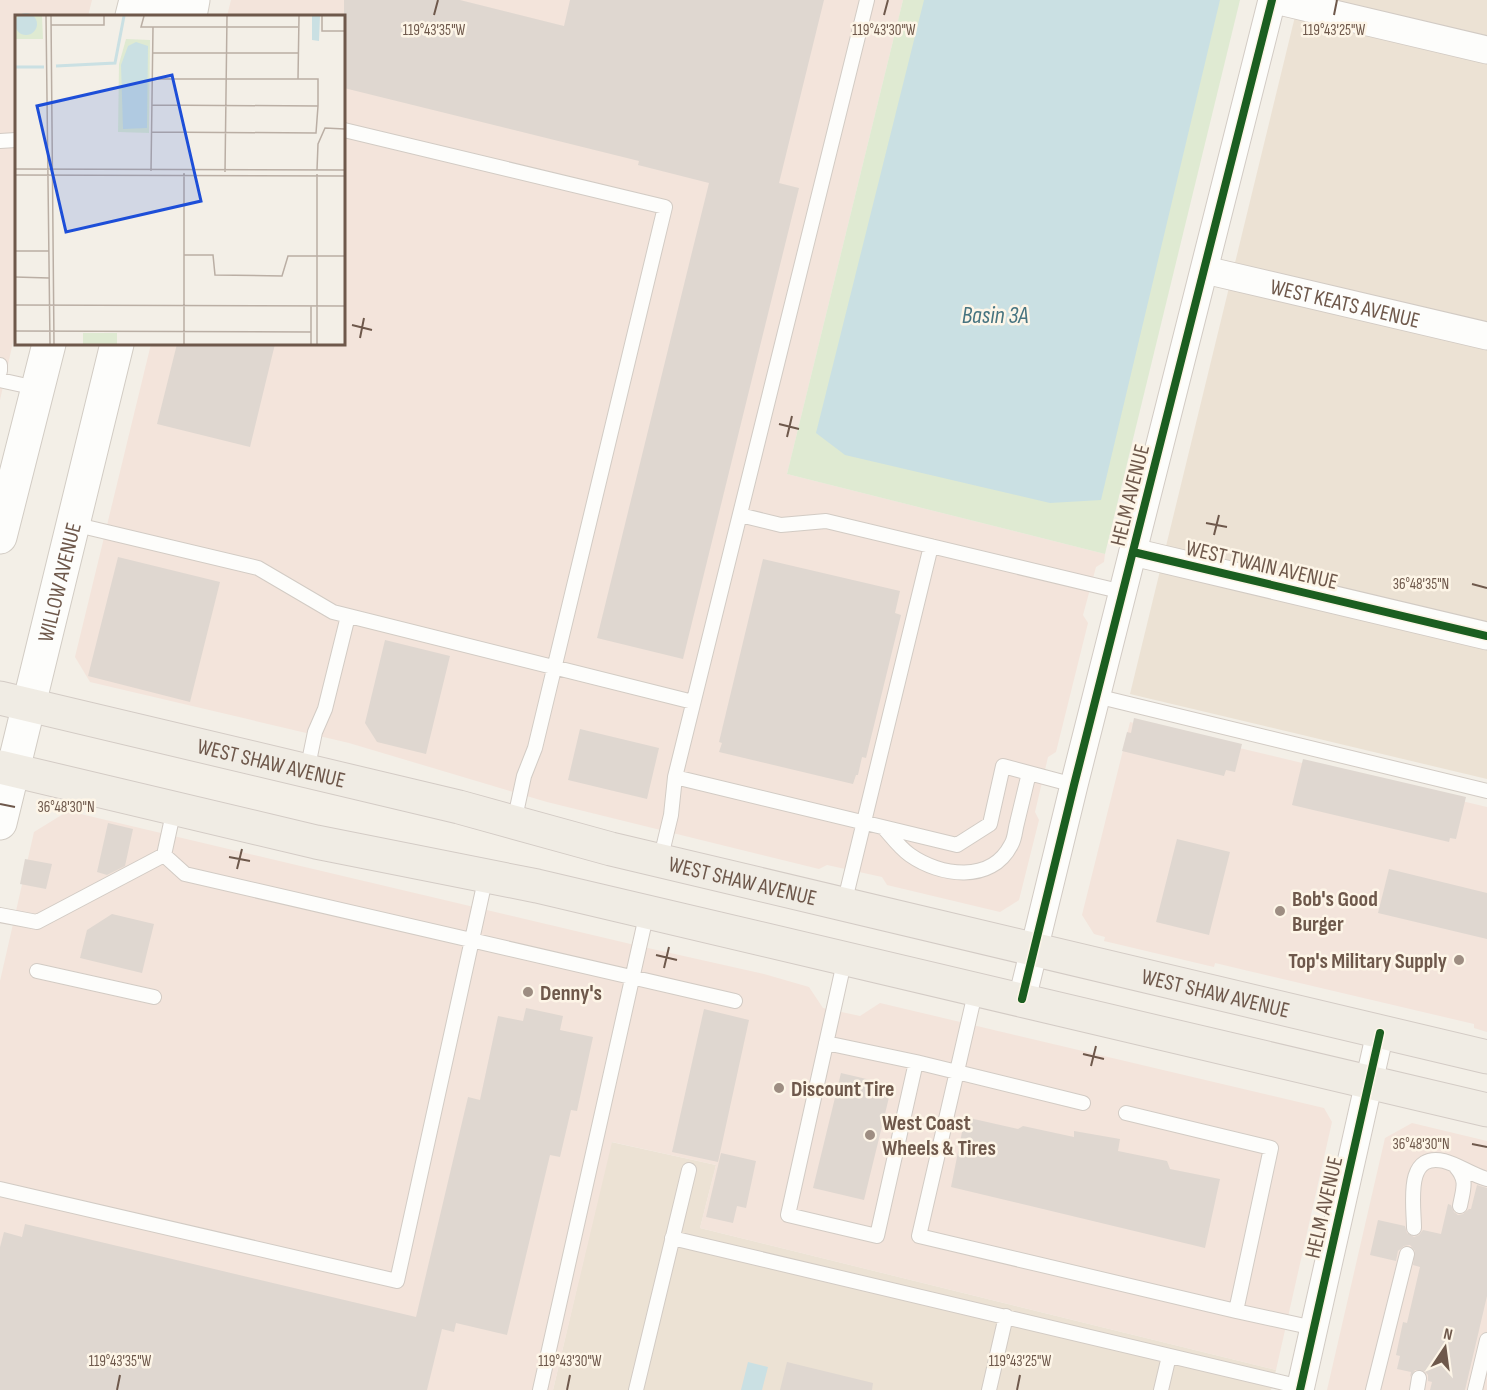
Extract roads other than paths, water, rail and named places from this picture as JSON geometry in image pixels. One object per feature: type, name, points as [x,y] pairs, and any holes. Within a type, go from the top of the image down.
[{"type":"main road","points":[[132,15],[136,0]]},
{"type":"main road","points":[[160,15],[163,0]]},
{"type":"main road","points":[[190,15],[193,0]]},
{"type":"main road","points":[[0,537],[15,450],[49,345]]},
{"type":"main road","points":[[95,438],[98,345]]},
{"type":"main road","name":"WILLOW AVENUE","points":[[0,823],[14,701],[73,524],[117,345]]},
{"type":"main road","name":"WEST SHAW AVENUE","points":[[14,701],[459,807],[660,861],[1487,1057]]},
{"type":"main road","points":[[6,769],[316,842],[486,876],[647,912],[1487,1110]]},
{"type":"street","points":[[1273,0],[1487,50]]},
{"type":"street","name":"HELM AVENUE","points":[[1022,999],[1096,696],[1273,0]]},
{"type":"street","name":"WEST KEATS AVENUE","points":[[1205,270],[1487,336]]},
{"type":"street","name":"WEST TWAIN AVENUE","points":[[1133,552],[1487,636]]},
{"type":"street","name":"HELM AVENUE","points":[[1300,1389],[1380,1033]]},
{"type":"lane","points":[[660,861],[671,814],[675,777],[693,702],[867,0]]},
{"type":"lane","points":[[345,130],[665,207],[535,748],[524,776],[514,823]]},
{"type":"lane","points":[[0,141],[15,140]]},
{"type":"lane","points":[[0,365],[0,371]]},
{"type":"lane","points":[[0,380],[36,388]]},
{"type":"lane","points":[[740,515],[781,525],[826,520],[1123,592]]},
{"type":"lane","points":[[73,524],[258,568],[333,612],[693,702]]},
{"type":"lane","points":[[844,904],[931,546]]},
{"type":"lane","points":[[307,771],[315,732],[325,709],[348,616]]},
{"type":"lane","points":[[1096,696],[1487,791]]},
{"type":"lane","points":[[675,777],[957,845],[990,824],[1004,766],[1074,785]]},
{"type":"lane","points":[[884,828],[908,854],[922,862],[957,872],[976,873],[989,867],[1012,844],[1029,773]]},
{"type":"lane","points":[[0,915],[37,922],[164,855],[174,809]]},
{"type":"lane","points":[[164,855],[185,874],[735,1001]]},
{"type":"lane","points":[[0,1189],[397,1281],[486,876]]},
{"type":"lane","points":[[540,1390],[647,912]]},
{"type":"lane","points":[[845,958],[788,1215],[877,1236],[916,1062]]},
{"type":"lane","points":[[37,971],[154,997]]},
{"type":"lane","points":[[976,988],[919,1236],[1314,1328]]},
{"type":"lane","points":[[826,1042],[1083,1102]]},
{"type":"lane","points":[[1126,1113],[1271,1148],[1236,1311]]},
{"type":"lane","points":[[1414,1228],[1414,1175],[1420,1167],[1430,1161],[1444,1161],[1487,1179]]},
{"type":"lane","points":[[1456,1167],[1463,1175],[1464,1183],[1460,1206]]},
{"type":"lane","points":[[636,1390],[689,1170]]},
{"type":"lane","points":[[672,1238],[1006,1316],[1300,1389]]},
{"type":"lane","points":[[1373,1390],[1407,1254]]},
{"type":"lane","points":[[989,1390],[1006,1316]]},
{"type":"lane","points":[[1475,1390],[1487,1340]]},
{"type":"lane","points":[[1161,1390],[1169,1356]]},
{"type":"water","name":"Basin 3A","points":[[924,0],[1220,0],[1101,500],[1050,503],[845,455],[816,433]]},
{"type":"water","points":[[748,1362],[768,1367],[762,1390],[741,1390]]},
{"type":"place","name":"Bob's Good Burger","points":[[1280,911]]},
{"type":"place","name":"Top's Military Supply","points":[[1459,960]]},
{"type":"place","name":"Denny's","points":[[528,992]]},
{"type":"place","name":"Discount Tire","points":[[779,1088]]},
{"type":"place","name":"West Coast Wheels & Tires","points":[[870,1135]]}]
